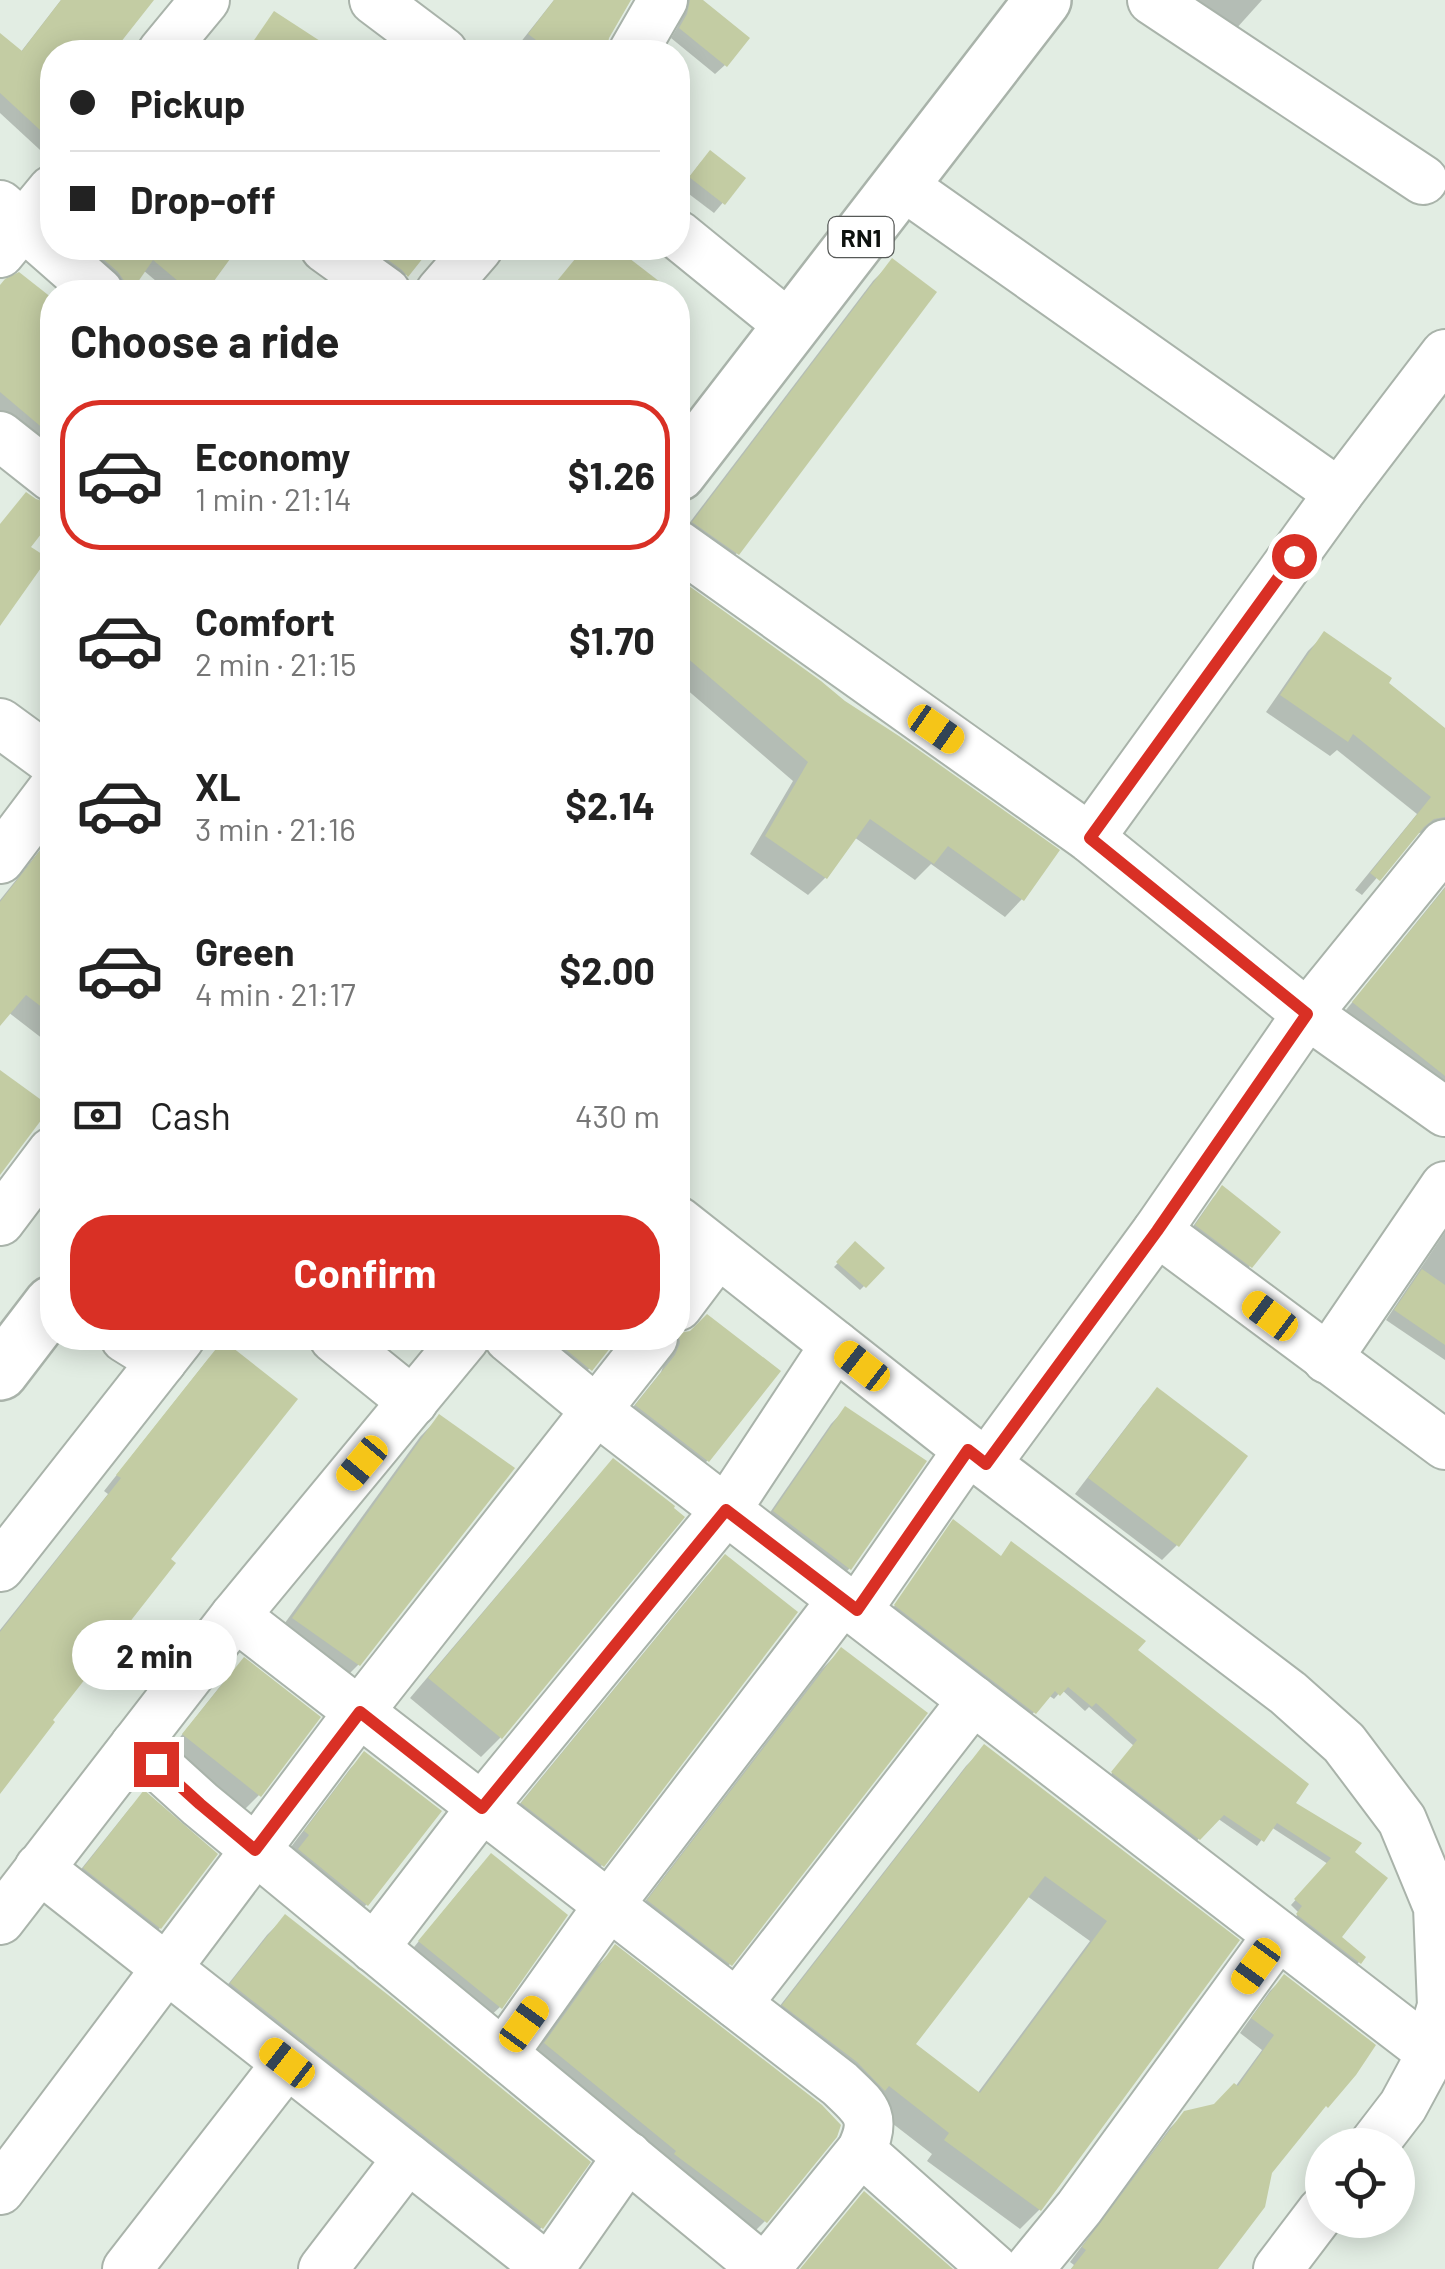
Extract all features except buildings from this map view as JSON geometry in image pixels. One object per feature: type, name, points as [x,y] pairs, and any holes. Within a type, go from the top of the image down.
[{"type":"highway","name":"RN1","points":[[690,457],[1042,0]]},
{"type":"highway","points":[[0,1372],[40,1320]]},
{"type":"street","points":[[172,40],[205,0]]},
{"type":"street","points":[[374,0],[427,40]]},
{"type":"street","points":[[641,40],[663,0]]},
{"type":"street","points":[[1152,0],[1423,180]]},
{"type":"street","points":[[902,185],[1339,493]]},
{"type":"street","points":[[19,219],[40,238]]},
{"type":"street","points":[[690,246],[790,326]]},
{"type":"street","points":[[64,260],[86,280]]},
{"type":"street","points":[[342,260],[369,280]]},
{"type":"street","points":[[450,280],[468,260]]},
{"type":"street","points":[[1090,838],[1339,493],[1445,354]]},
{"type":"street","points":[[0,436],[40,468]]},
{"type":"street","points":[[690,554],[1090,838],[1307,1014],[1445,1112]]},
{"type":"street","points":[[0,722],[40,752]]},
{"type":"street","points":[[0,859],[40,806]]},
{"type":"street","points":[[503,2054],[609,1905],[1157,1231],[1307,1014],[1445,844]]},
{"type":"street","points":[[0,1221],[40,1168]]},
{"type":"street","points":[[1327,1359],[1445,1186]]},
{"type":"street","points":[[690,1231],[977,1457],[1288,1692],[1344,1744],[1402,1820],[1438,1908],[1442,2006],[1423,2069],[1386,2128]]},
{"type":"street","points":[[1157,1231],[1445,1445]]},
{"type":"street","points":[[690,1290],[718,1253]]},
{"type":"street","points":[[374,1948],[482,1808],[726,1510],[835,1345]]},
{"type":"street","points":[[0,1566],[152,1350]]},
{"type":"street","points":[[349,1350],[414,1402]]},
{"type":"street","points":[[0,1920],[235,1616],[455,1350]]},
{"type":"street","points":[[524,1350],[596,1410],[1429,2051]]},
{"type":"street","points":[[0,2190],[360,1712],[644,1350]]},
{"type":"street","points":[[135,1745],[255,1850],[764,2269],[861,2151],[870,2132],[865,2108],[840,2084],[235,1616]]},
{"type":"street","points":[[737,2004],[973,1700]]},
{"type":"street","points":[[1402,1820],[1445,1844]]},
{"type":"street","points":[[39,1868],[549,2269],[628,2156]]},
{"type":"street","points":[[1030,2269],[1278,1936]]},
{"type":"street","points":[[127,2269],[287,2063]]},
{"type":"street","points":[[861,2151],[994,2269]]},
{"type":"street","points":[[323,2269],[408,2158]]},
{"type":"street","points":[[1278,2269],[1305,2233]]},
{"type":"route","points":[[156,1764],[255,1850],[360,1712],[482,1808],[726,1510],[857,1610],[968,1450],[986,1464],[1157,1231],[1307,1014],[1090,838],[1294,556]]}]
